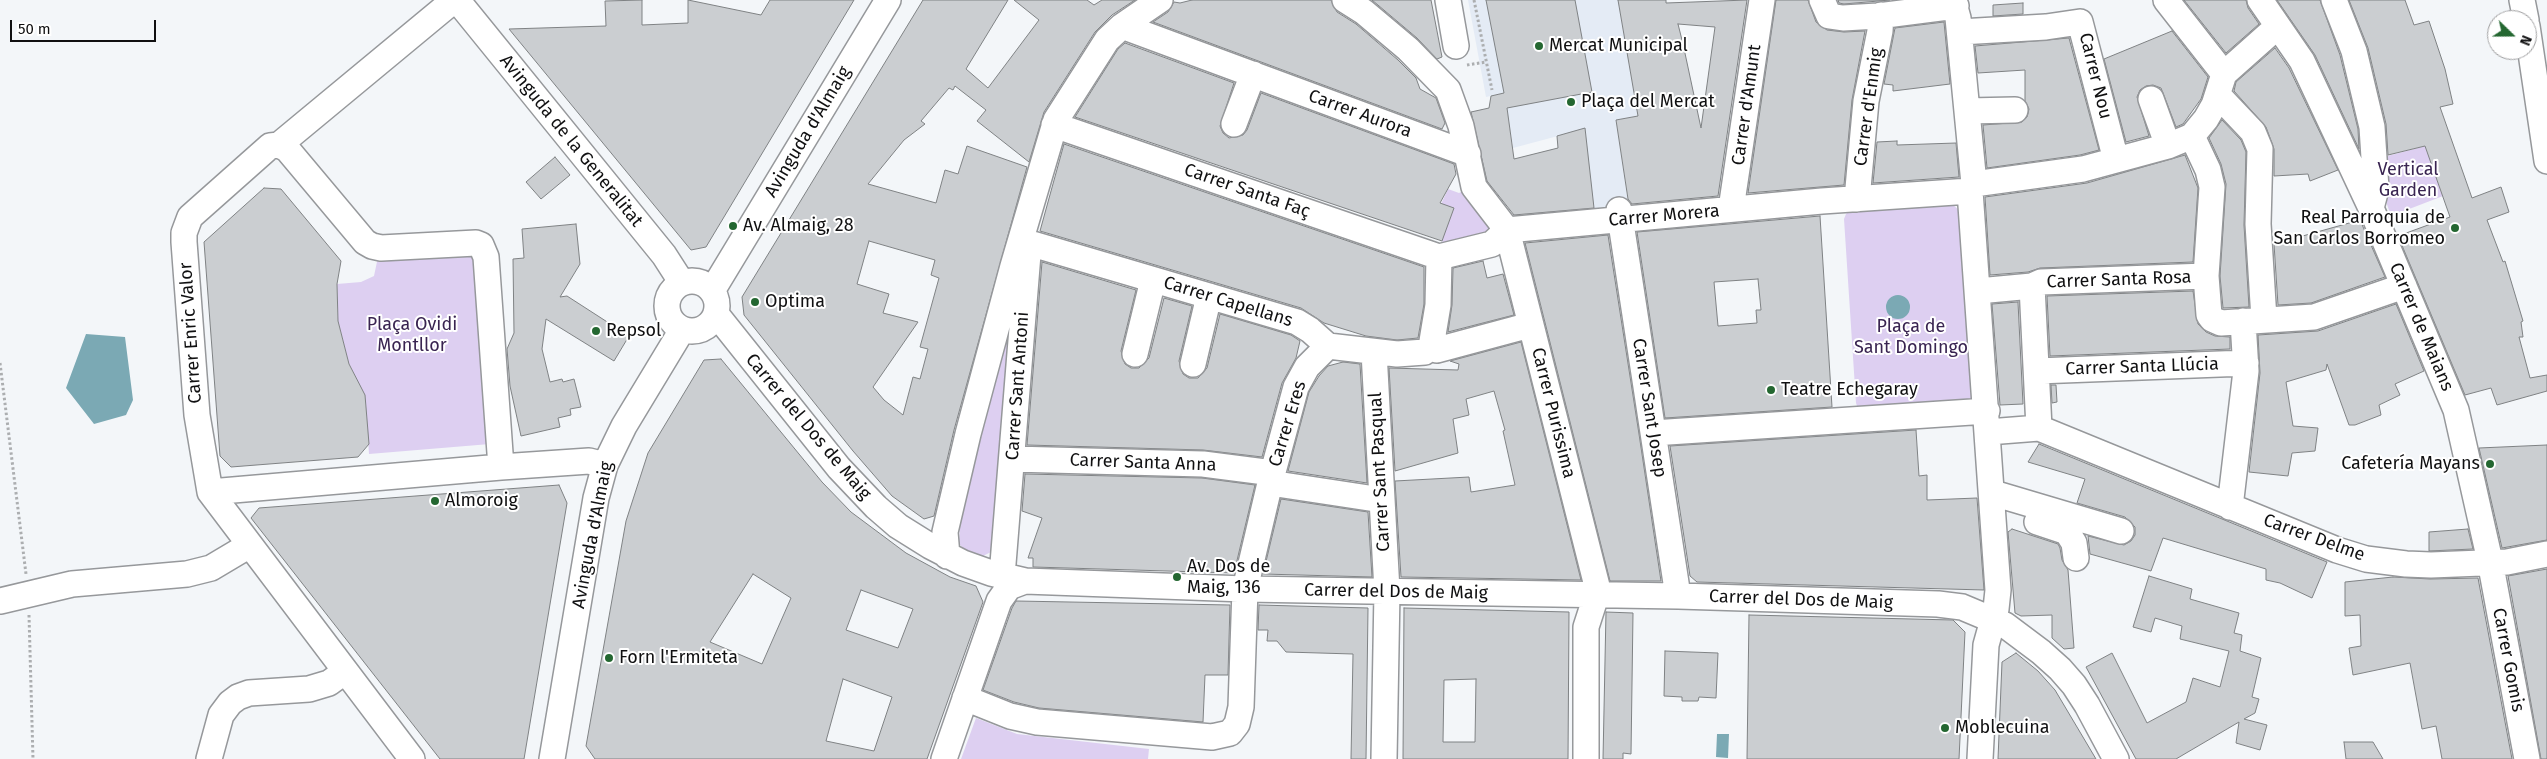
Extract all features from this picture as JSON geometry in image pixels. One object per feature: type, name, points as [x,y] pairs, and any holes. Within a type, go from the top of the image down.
[{"type":"street","name":"Carrer Enric Valor","points":[[412,759],[248,546],[210,492],[197,415],[184,233],[190,217],[270,146],[279,145],[455,0]]},
{"type":"street","name":"Avinguda de la Generalitat","points":[[455,0],[652,241],[682,283]]},
{"type":"street","name":"Avinguda d'Almaig","points":[[714,303],[888,0]]},
{"type":"street","name":"Carrer Sant Antoni","points":[[947,556],[945,532],[968,434],[1013,266],[1054,125],[1062,108],[1107,40],[1122,26],[1160,0]]},
{"type":"street","points":[[1345,0],[1364,12],[1408,48],[1440,81],[1453,99],[1468,154],[1474,187],[1507,230],[1492,244],[1439,257],[1438,305],[1428,350]]},
{"type":"street","points":[[1448,0],[1456,46]]},
{"type":"street","name":"Carrer d'Amunt","points":[[1731,209],[1762,0]]},
{"type":"street","points":[[1822,0],[1829,16],[1832,17],[1881,16],[1954,3],[1960,32],[1967,112],[1998,590],[1994,619],[1986,645],[1980,759]]},
{"type":"street","points":[[2166,0],[2253,132],[2260,149],[2253,320],[2246,363],[2230,507]]},
{"type":"street","name":"Carrer de Maians","points":[[2260,0],[2302,61],[2371,208],[2458,416],[2490,561]]},
{"type":"street","points":[[2334,0],[2350,37],[2370,118],[2376,188],[2371,208]]},
{"type":"street","name":"Carrer d'Enmig","points":[[1857,199],[1866,101],[1880,31],[1881,16]]},
{"type":"street","name":"Carrer Nou","points":[[1960,32],[2046,27],[2080,22],[2116,160]]},
{"type":"street","name":"Carrer Aurora","points":[[1122,26],[1468,154]]},
{"type":"street","points":[[1857,199],[1972,187],[2083,169],[2168,146],[2192,136],[2206,120],[2221,84],[2278,26]]},
{"type":"street","points":[[2532,60],[2547,160]]},
{"type":"street","points":[[1234,124],[1252,74]]},
{"type":"street","points":[[2150,99],[2168,146]]},
{"type":"street","points":[[1967,112],[2015,110]]},
{"type":"street","name":"Carrer Santa Faç","points":[[1054,125],[1439,257]]},
{"type":"street","name":"Carrer Santa Rosa","points":[[2192,136],[2211,178],[2212,197],[2206,276],[2209,315],[2212,319],[2221,323],[2253,320]]},
{"type":"street","points":[[279,145],[287,149],[365,242],[372,246],[381,248],[476,243],[484,248],[501,467]]},
{"type":"street","name":"Carrer Sant Antoni","points":[[1006,577],[1012,460],[1028,243],[1034,195]]},
{"type":"street","name":"Carrer Morera","points":[[1507,230],[1620,215],[1857,199]]},
{"type":"street","name":"Carrer Sant Josep","points":[[1620,215],[1678,596]]},
{"type":"street","name":"Carrer Purissima","points":[[1507,230],[1597,595]]},
{"type":"street","name":"Carrer Capellans","points":[[1028,243],[1297,322],[1310,330],[1328,346]]},
{"type":"street","name":"Carrer Santa Rosa","points":[[1978,291],[2032,286],[2041,282],[2206,276]]},
{"type":"street","points":[[1135,354],[1153,280]]},
{"type":"street","points":[[698,282],[714,303],[706,327],[690,332],[682,330],[670,319],[667,302],[675,288],[682,283],[698,282]]},
{"type":"street","name":"Carrer Santa Rosa","points":[[2032,286],[2040,428]]},
{"type":"street","points":[[2253,320],[2322,315],[2404,286]]},
{"type":"street","points":[[1193,364],[1209,296]]},
{"type":"street","name":"Carrer del Dos de Maig","points":[[714,303],[847,479],[898,526],[947,556],[1006,577],[1245,590],[1678,596],[1938,604],[1962,607],[1994,619],[2041,652],[2074,685],[2116,759]]},
{"type":"street","points":[[1328,346],[1397,354],[1437,350],[1530,325]]},
{"type":"street","name":"Avinguda d'Almaig","points":[[552,759],[596,498],[605,464],[624,426],[682,330]]},
{"type":"street","name":"Carrer Eres","points":[[965,698],[1024,720],[1212,737],[1230,733],[1239,717],[1245,590],[1272,478],[1296,387],[1307,367],[1328,346]]},
{"type":"street","name":"Carrer Sant Pasqual","points":[[1374,352],[1387,592],[1384,759]]},
{"type":"street","name":"Carrer Santa Llúcia","points":[[2037,371],[2246,363]]},
{"type":"street","points":[[1653,433],[1831,421],[1987,422]]},
{"type":"street","name":"Carrer Delme","points":[[1987,422],[2040,428],[2337,550],[2366,558],[2406,564],[2430,565],[2490,561],[2506,562],[2547,554]]},
{"type":"street","name":"Carrer Santa Anna","points":[[1012,460],[1204,464],[1272,478]]},
{"type":"street","points":[[210,492],[501,467],[589,461],[605,464]]},
{"type":"street","name":"Carrer Eres","points":[[1272,478],[1382,500]]},
{"type":"street","points":[[1993,502],[2121,531]]},
{"type":"street","points":[[1993,502],[2067,532],[2074,543],[2076,558]]},
{"type":"street","points":[[0,601],[72,584],[187,574],[211,568],[248,546]]},
{"type":"street","name":"Carrer Gomis","points":[[2490,561],[2527,759]]},
{"type":"street","points":[[944,759],[999,601],[998,585],[1006,577]]},
{"type":"street","points":[[1586,759],[1586,627],[1597,595]]},
{"type":"street","points":[[209,759],[221,716],[230,703],[238,697],[249,693],[309,689],[329,682],[344,672]]},
{"type":"path","points":[[1474,0],[1492,90]]},
{"type":"path","points":[[0,363],[28,595],[33,759]]},
{"type":"shaded area","name":"Plaça del Mercat","points":[[1468,0],[1618,0],[1638,116],[1616,120],[1629,209],[1594,211],[1584,129],[1513,148],[1504,93],[1486,97]]},
{"type":"green space","name":"Vertical Garden","points":[[2425,146],[2443,196],[2391,216],[2381,187],[2380,158]]},
{"type":"green space","points":[[1448,189],[1459,193],[1467,189],[1496,228],[1491,239],[1440,251],[1445,228],[1441,204]]},
{"type":"green space","name":"Plaça de Sant Domingo","points":[[1952,204],[1960,211],[1974,401],[1858,409],[1856,403],[1844,219],[1846,214],[1849,211]]},
{"type":"green space","name":"Plaça Ovidi Montllor","points":[[469,253],[478,261],[490,444],[369,454],[365,396],[349,364],[338,321],[337,284],[361,282],[374,276],[378,257]]},
{"type":"green space","points":[[1006,337],[1009,338],[993,551],[983,556],[965,550],[959,544],[961,506]]},
{"type":"green space","points":[[976,718],[1017,734],[1149,749],[1148,759],[961,759]]},
{"type":"water","points":[[1898,295],[1907,298],[1910,307],[1907,316],[1898,319],[1889,316],[1886,307],[1889,298]]},
{"type":"water","points":[[86,334],[125,337],[133,400],[126,415],[94,424],[66,388]]},
{"type":"water","points":[[1717,734],[1729,734],[1728,758],[1716,757]]},
{"type":"building","points":[[642,0],[642,25],[688,23],[688,0],[761,15],[770,0],[854,0],[706,247],[691,250],[509,29],[606,26],[605,1]]},
{"type":"building","points":[[923,0],[1008,0],[966,69],[988,88],[1039,20],[1014,0],[1087,0],[1094,5],[1102,0],[1135,0],[1112,15],[1095,32],[1044,112],[1029,162],[977,121],[986,110],[955,86],[953,90],[949,88],[921,121],[925,124],[904,140],[868,184],[936,203],[945,170],[958,174],[967,146],[1027,167],[954,430],[934,516],[924,519],[892,496],[853,451],[744,315],[742,297]],"holes":[[[869,241],[935,260],[931,275],[939,278],[920,347],[928,349],[920,379],[913,377],[903,415],[884,400],[873,387],[918,322],[883,313],[889,294],[857,284]]]},
{"type":"building","points":[[1192,0],[1331,0],[1337,12],[1356,24],[1398,60],[1416,78],[1420,89],[1436,98],[1445,123],[1442,129],[1153,22],[1168,12],[1174,2],[1180,3]]},
{"type":"building","points":[[1372,0],[1431,0],[1442,57],[1437,59],[1417,38]]},
{"type":"building","points":[[1486,0],[1575,0],[1592,92],[1507,108],[1514,159],[1558,148],[1557,136],[1585,128],[1594,208],[1514,215],[1487,181],[1471,112],[1489,108],[1491,96],[1504,93]]},
{"type":"building","points":[[1618,0],[1666,0],[1666,3],[1747,0],[1718,196],[1632,204],[1628,199],[1616,120],[1638,116]],"holes":[[[1678,24],[1715,27],[1701,128]]]},
{"type":"building","points":[[1776,0],[1808,0],[1816,22],[1827,30],[1844,32],[1865,31],[1852,100],[1844,185],[1748,193]]},
{"type":"building","points":[[1838,0],[1890,0],[1844,4],[1839,3]]},
{"type":"building","points":[[2184,0],[2246,0],[2248,8],[2259,24],[2226,53]]},
{"type":"building","points":[[2277,0],[2320,0],[2340,55],[2358,129],[2359,149],[2315,55]]},
{"type":"building","points":[[2349,0],[2405,0],[2414,25],[2429,21],[2445,69],[2453,104],[2440,107],[2472,198],[2501,187],[2509,212],[2487,220],[2503,262],[2505,261],[2523,321],[2521,322],[2523,337],[2519,337],[2530,378],[2547,375],[2547,391],[2497,405],[2491,388],[2465,395],[2398,236],[2450,217],[2425,146],[2388,155],[2386,124],[2368,48]]},
{"type":"building","points":[[2023,3],[2023,14],[1993,16],[1993,5]]},
{"type":"building","points":[[1944,22],[1950,84],[1893,91],[1893,85],[1884,84],[1895,28]]},
{"type":"building","points":[[2172,31],[2208,77],[2201,99],[2183,124],[2176,127],[2161,88],[2153,85],[2146,86],[2140,90],[2137,97],[2149,136],[2126,142],[2104,59]]},
{"type":"building","points":[[2069,38],[2099,150],[2080,155],[1987,168],[1983,125],[2022,122],[2027,117],[2029,109],[2025,101],[2025,70],[1978,73],[1975,46]]},
{"type":"building","points":[[1125,43],[1234,83],[1220,126],[1223,133],[1229,138],[1243,135],[1247,130],[1261,93],[1454,164],[1456,174],[1440,203],[1454,208],[1442,241],[1075,117],[1118,49]]},
{"type":"building","points":[[2275,48],[2289,68],[2338,170],[2310,181],[2308,174],[2274,176],[2274,149],[2266,127],[2234,91],[2236,82]]},
{"type":"building","points":[[2222,120],[2241,140],[2246,152],[2244,225],[2249,307],[2223,308],[2220,276],[2226,184],[2221,164],[2209,138]]},
{"type":"building","points":[[1897,141],[1897,145],[1956,143],[1959,177],[1873,183],[1877,142]]},
{"type":"building","points":[[1064,144],[1424,267],[1424,304],[1418,338],[1397,340],[1366,336],[1324,323],[1301,308],[1040,231]]},
{"type":"building","points":[[2185,155],[2198,188],[2193,262],[2040,268],[2028,272],[1990,275],[1985,197],[2087,183]]},
{"type":"building","points":[[555,157],[570,175],[541,199],[526,182]]},
{"type":"building","points":[[264,188],[281,189],[341,261],[337,284],[338,321],[349,364],[365,395],[369,444],[358,457],[231,467],[220,456],[204,242]]},
{"type":"building","points":[[1820,216],[1832,407],[1665,418],[1637,232]],"holes":[[[1758,279],[1761,310],[1756,310],[1757,323],[1718,326],[1714,282]]]},
{"type":"building","points":[[2360,220],[2385,277],[2311,303],[2278,305],[2274,244]]},
{"type":"building","points":[[576,224],[580,264],[560,297],[567,296],[629,336],[614,361],[546,319],[542,349],[550,382],[562,379],[563,382],[574,379],[581,407],[570,409],[571,415],[558,418],[560,427],[521,436],[510,386],[507,349],[514,333],[513,259],[524,258],[522,229]]},
{"type":"building","points":[[1608,235],[1661,581],[1610,581],[1525,243]]},
{"type":"building","points":[[1483,261],[1487,278],[1503,274],[1514,315],[1448,332],[1452,305],[1453,268]]},
{"type":"building","points":[[1042,262],[1136,290],[1121,351],[1125,364],[1131,368],[1139,368],[1149,358],[1164,298],[1192,306],[1179,361],[1183,374],[1189,378],[1198,378],[1207,368],[1220,314],[1291,335],[1300,341],[1296,358],[1282,383],[1262,457],[1203,450],[1027,445]]},
{"type":"building","points":[[2193,291],[2198,324],[2206,332],[2215,336],[2230,337],[2230,349],[2050,356],[2047,296]]},
{"type":"building","points":[[2018,302],[2023,404],[2000,405],[1992,304]]},
{"type":"building","points":[[2396,304],[2424,371],[2395,384],[2400,395],[2379,405],[2381,415],[2355,425],[2349,425],[2327,364],[2326,370],[2286,382],[2293,426],[2318,428],[2315,451],[2292,453],[2288,476],[2249,472],[2260,373],[2258,335],[2318,331]]},
{"type":"building","points":[[1521,342],[1581,580],[1401,577],[1395,481],[1469,477],[1471,492],[1515,485],[1503,431],[1505,430],[1494,391],[1466,399],[1469,415],[1453,419],[1458,453],[1395,471],[1389,368],[1458,370],[1459,364],[1450,361]]},
{"type":"building","points":[[721,359],[822,482],[851,512],[906,553],[950,577],[976,586],[983,602],[927,759],[595,759],[586,746],[626,521],[648,453],[704,360]],"holes":[[[753,574],[791,598],[762,664],[710,642]],[[861,590],[913,609],[898,648],[846,630]],[[843,679],[892,697],[874,751],[826,741]]]},
{"type":"building","points":[[1343,362],[1360,364],[1367,483],[1288,471],[1309,392],[1328,366]]},
{"type":"building","points":[[2051,385],[2056,385],[2057,402],[2052,403]]},
{"type":"building","points":[[1916,430],[1919,476],[1927,475],[1927,500],[1977,498],[1984,590],[1697,582],[1690,576],[1670,446]]},
{"type":"building","points":[[2039,444],[2327,562],[2312,598],[2280,583],[2266,580],[2266,569],[2163,538],[2151,571],[2090,554],[2088,536],[2124,545],[2131,541],[2135,535],[2135,527],[2125,517],[2077,503],[2085,479],[2028,462]]},
{"type":"building","points":[[2547,445],[2547,540],[2502,548],[2479,448]]},
{"type":"building","points":[[1025,474],[1202,478],[1255,485],[1234,573],[1033,567],[1033,558],[1028,558],[1042,518],[1022,511]]},
{"type":"building","points":[[559,485],[567,503],[524,759],[440,759],[251,518],[259,508]]},
{"type":"building","points":[[1281,499],[1368,512],[1372,577],[1263,574]]},
{"type":"building","points":[[2012,529],[2058,544],[2062,560],[2068,570],[2074,648],[2064,649],[2052,638],[2052,615],[2021,616],[2015,613],[2008,532]]},
{"type":"building","points":[[2468,529],[2473,549],[2429,551],[2429,532]]},
{"type":"building","points":[[2547,569],[2547,759],[2541,759],[2508,576]]},
{"type":"building","points":[[2149,576],[2192,589],[2190,599],[2239,613],[2234,633],[2242,635],[2240,651],[2261,658],[2252,697],[2259,699],[2255,713],[2244,719],[2267,725],[2260,750],[2236,743],[2239,722],[2176,759],[2136,759],[2086,667],[2112,653],[2147,723],[2186,702],[2193,678],[2220,687],[2229,651],[2180,639],[2182,626],[2155,618],[2151,632],[2133,627]]},
{"type":"building","points":[[2393,577],[2430,579],[2478,578],[2512,759],[2442,759],[2436,726],[2422,729],[2410,663],[2353,675],[2349,648],[2361,646],[2360,615],[2345,616],[2345,582]]},
{"type":"building","points":[[1016,601],[1230,605],[1228,675],[1205,675],[1203,722],[1039,708],[1014,702],[983,690]]},
{"type":"building","points":[[1259,605],[1368,608],[1366,759],[1351,759],[1353,654],[1286,652],[1277,641],[1267,641],[1268,630],[1258,630]]},
{"type":"building","points":[[1404,608],[1569,612],[1568,759],[1403,759]],"holes":[[[1476,679],[1475,742],[1443,742],[1444,680]]]},
{"type":"building","points":[[1606,612],[1633,613],[1631,754],[1623,753],[1623,759],[1603,759]]},
{"type":"building","points":[[1749,615],[1953,620],[1965,632],[1959,759],[1747,759]]},
{"type":"building","points":[[1665,651],[1718,653],[1716,698],[1699,697],[1698,701],[1682,701],[1682,697],[1664,696]]},
{"type":"building","points":[[2016,653],[2038,671],[2055,690],[2096,759],[1998,759],[2002,662]]},
{"type":"building","points":[[2344,742],[2373,742],[2383,759],[2346,759]]},
{"type":"place","name":"Mercat Municipal","points":[[1539,46]]},
{"type":"place","name":"Plaça del Mercat","points":[[1571,102]]},
{"type":"place","name":"Av. Almaig, 28","points":[[733,226]]},
{"type":"place","name":"Real Parroquia de San Carlos Borromeo","points":[[2455,228]]},
{"type":"place","name":"Optima","points":[[755,302]]},
{"type":"place","name":"Repsol","points":[[596,331]]},
{"type":"place","name":"Teatre Echegaray","points":[[1771,390]]},
{"type":"place","name":"Cafetería Mayans","points":[[2490,464]]},
{"type":"place","name":"Almoroig","points":[[435,501]]},
{"type":"place","name":"Av. Dos de Maig, 136","points":[[1177,577]]},
{"type":"place","name":"Forn l'Ermiteta","points":[[609,658]]},
{"type":"place","name":"Moblecuina","points":[[1945,728]]}]
